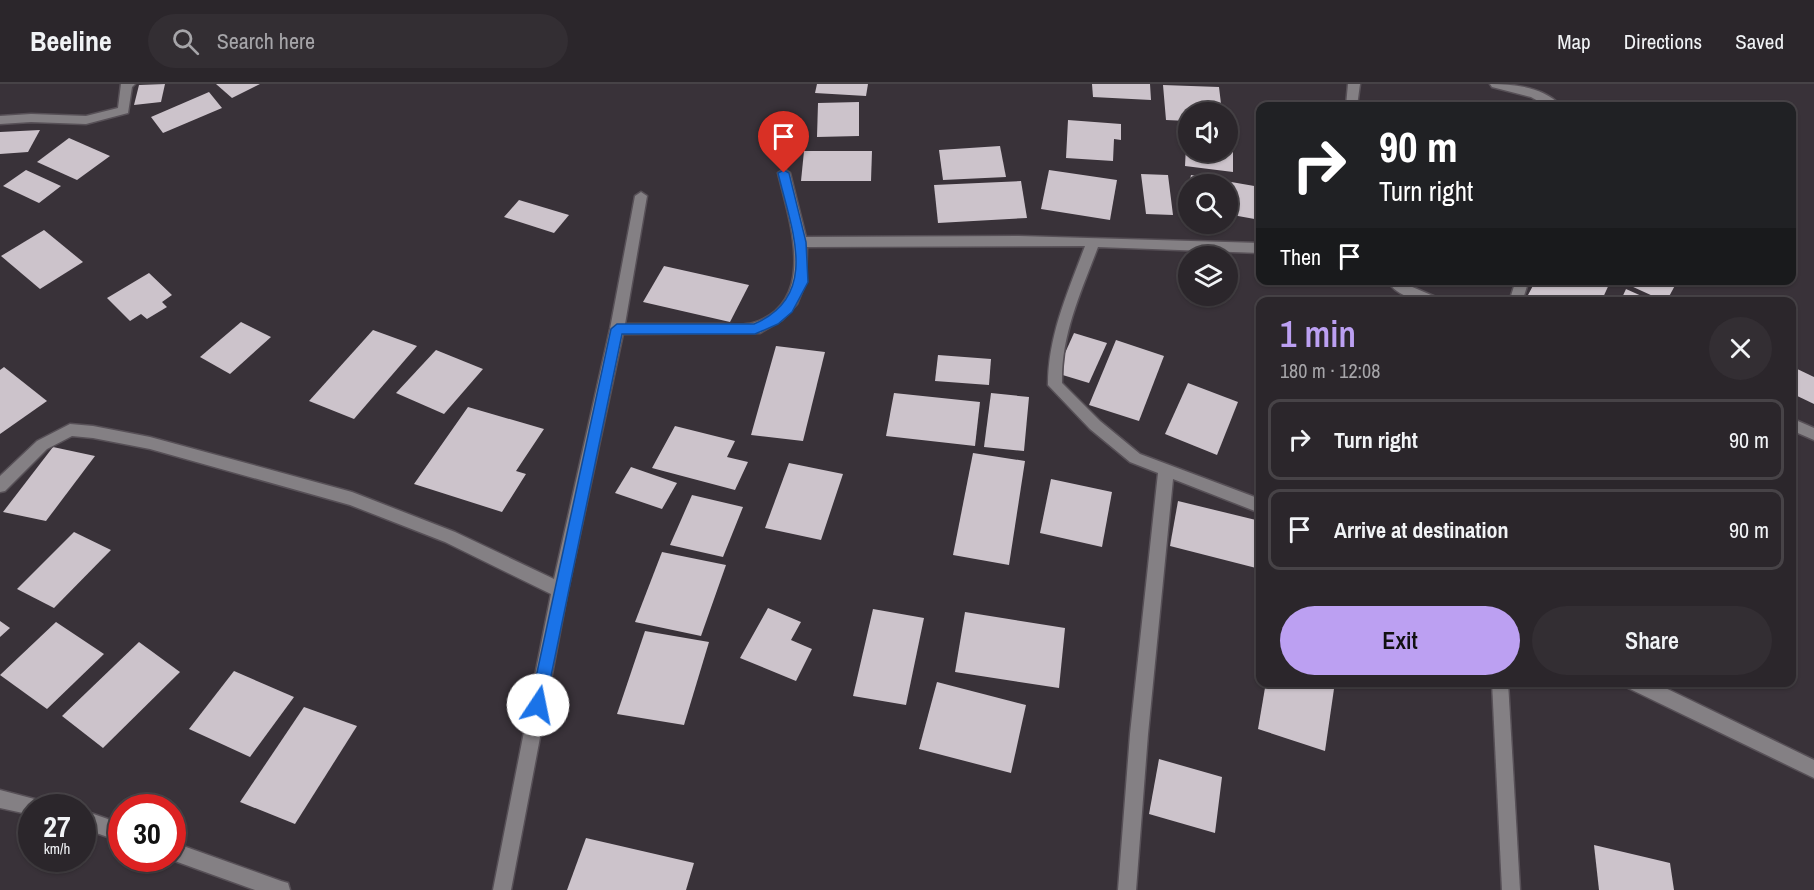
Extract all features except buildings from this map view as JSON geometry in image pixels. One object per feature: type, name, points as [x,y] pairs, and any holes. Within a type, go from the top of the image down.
[{"type":"street","points":[[0,120],[31,118],[86,120],[124,110],[126,85],[129,84]]},
{"type":"street","points":[[1352,102],[1354,84]]},
{"type":"street","points":[[1496,84],[1535,94],[1549,102]]},
{"type":"street","points":[[617,329],[755,329],[774,321],[788,309],[802,282],[800,242],[784,173]]},
{"type":"street","points":[[502,890],[560,590],[617,329],[641,196]]},
{"type":"street","points":[[800,242],[944,239],[1093,242],[1192,249],[1256,248]]},
{"type":"street","points":[[1093,242],[1064,323],[1053,363],[1055,386],[1095,425],[1135,458],[1256,504]]},
{"type":"street","points":[[1398,285],[1421,297]]},
{"type":"street","points":[[1796,426],[1814,434]]},
{"type":"street","points":[[0,486],[42,445],[70,430],[150,442],[351,499],[450,537],[560,590]]},
{"type":"street","points":[[1127,890],[1139,734],[1166,470]]},
{"type":"street","points":[[1500,687],[1511,890]]},
{"type":"street","points":[[1644,687],[1814,769]]},
{"type":"street","points":[[0,799],[18,803]]},
{"type":"street","points":[[186,856],[281,890]]},
{"type":"route","points":[[538,705],[560,590],[617,329],[755,329],[774,321],[788,309],[802,282],[800,242],[784,173]]}]
